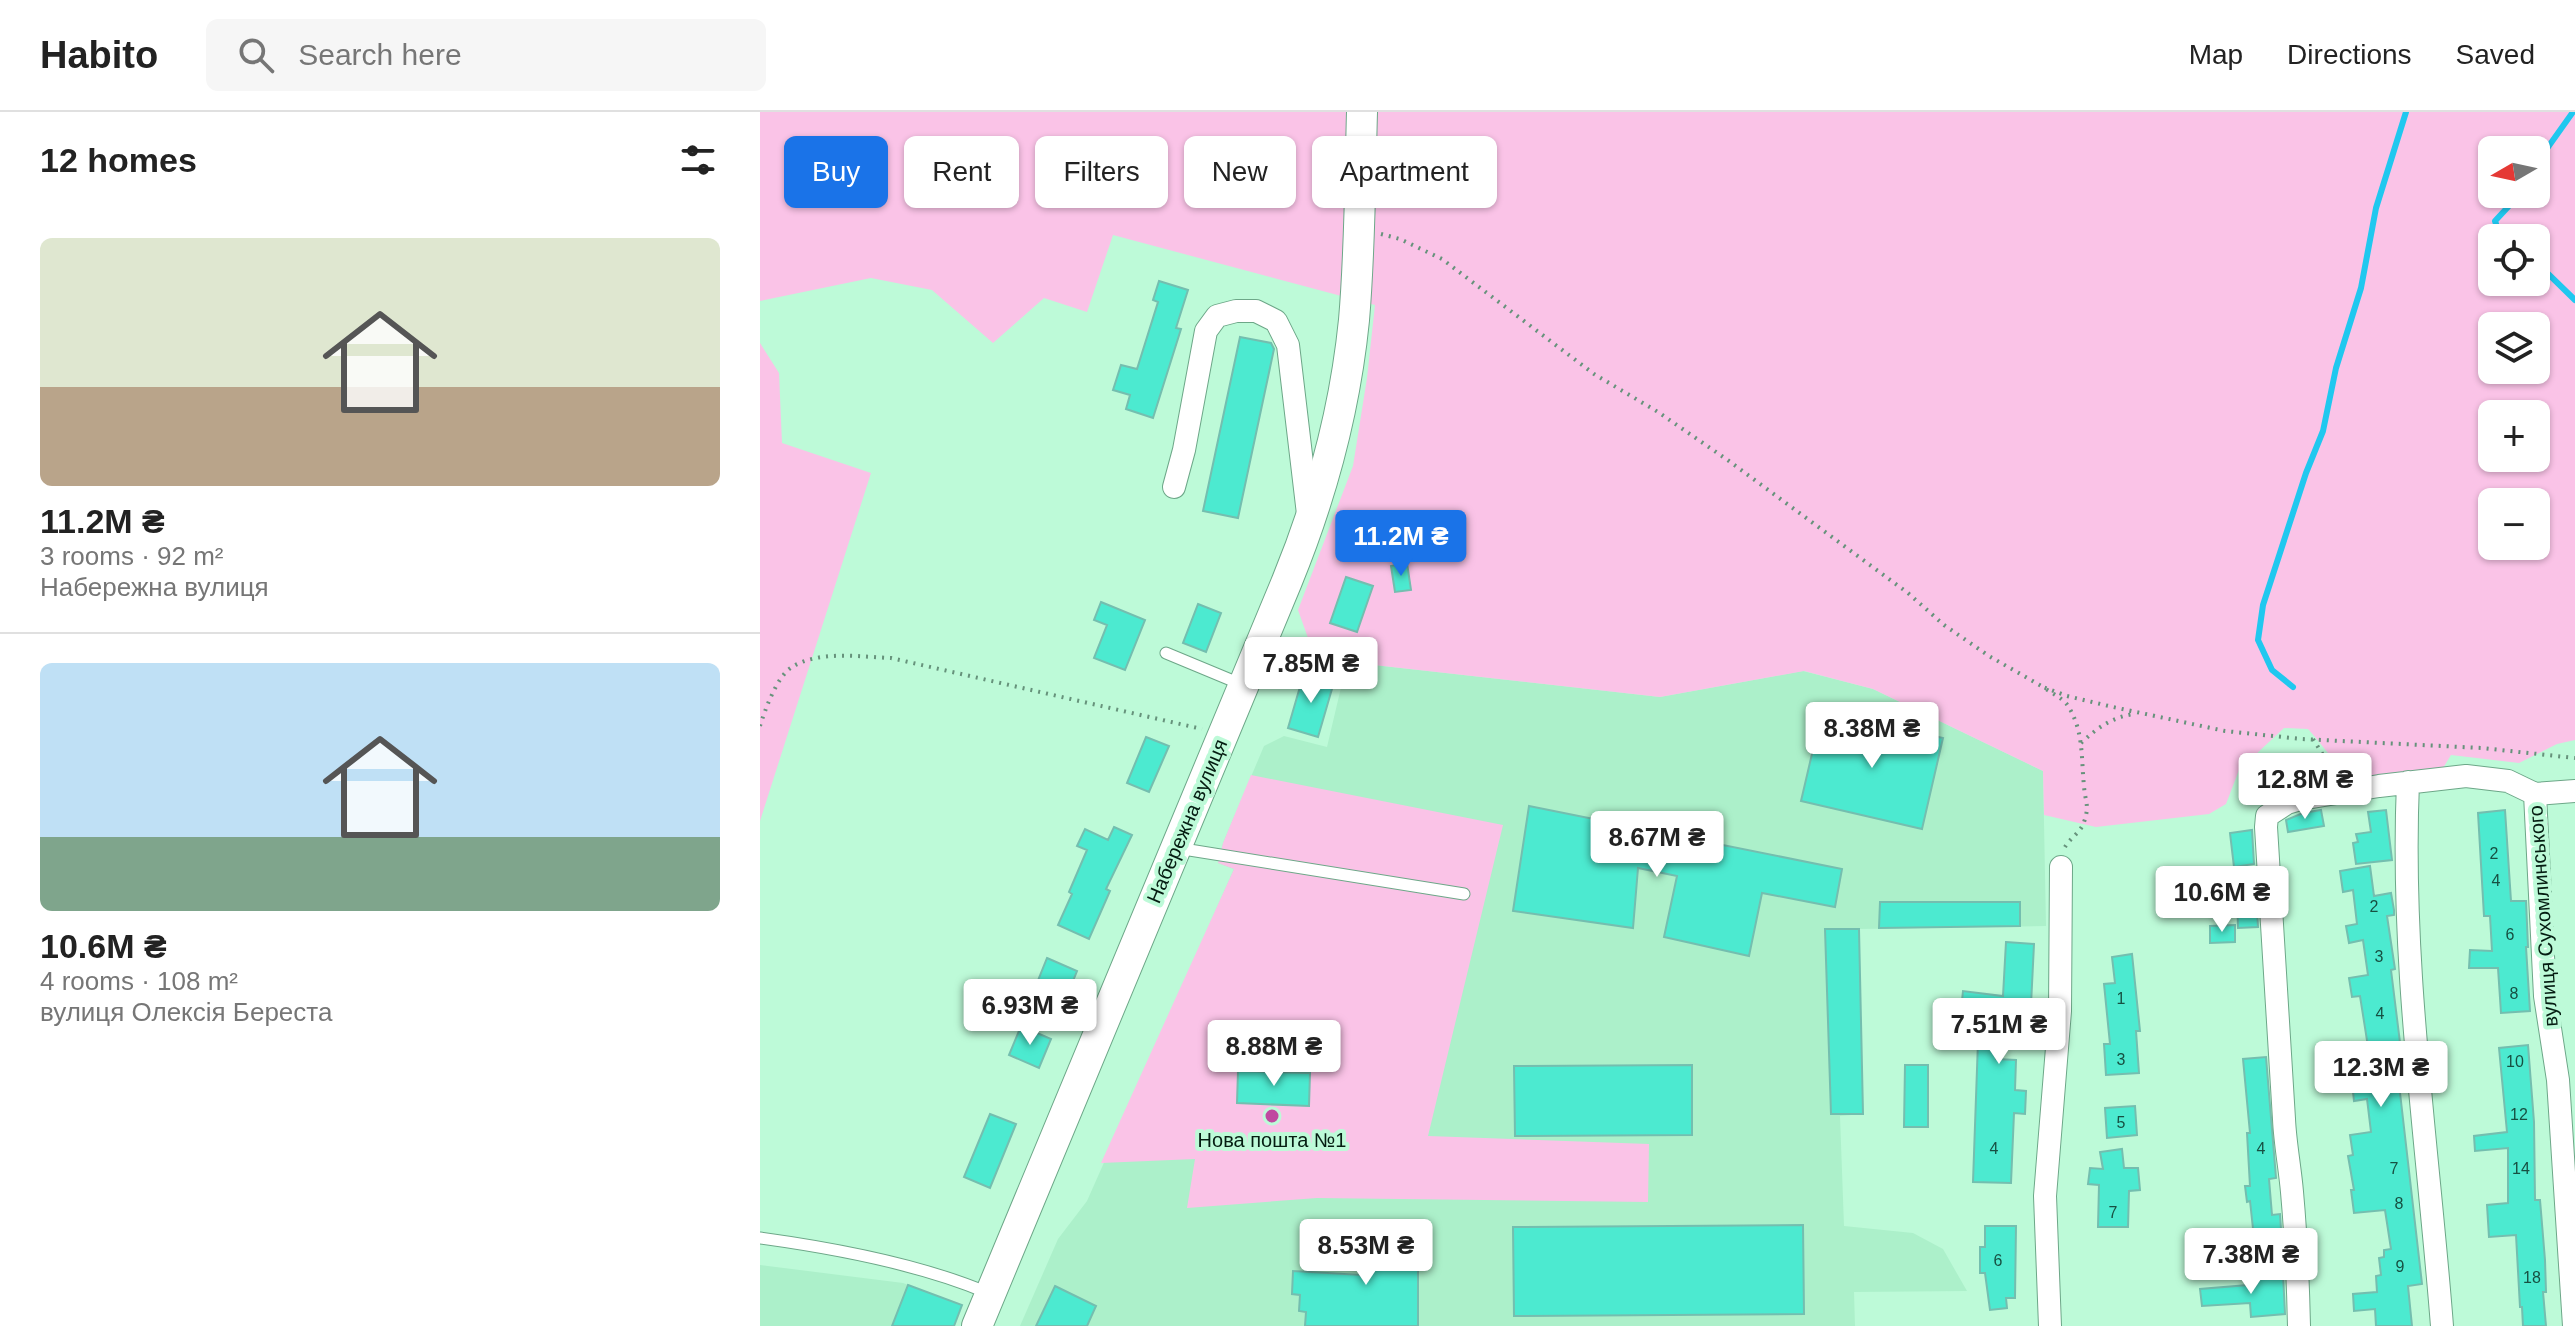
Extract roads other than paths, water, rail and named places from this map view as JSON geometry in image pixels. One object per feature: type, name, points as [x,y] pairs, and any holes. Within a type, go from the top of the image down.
[{"type":"main road","name":"Набережна вулиця","points":[[977,1326],[1310,523],[1333,438],[1351,338],[1358,268],[1362,112]]},
{"type":"street","points":[[1174,487],[1206,331],[1217,316],[1236,311],[1256,311],[1276,321],[1288,345],[1310,523]]},
{"type":"street","points":[[2299,1326],[2267,816],[2300,799],[2466,776],[2508,781],[2535,794],[2575,791]]},
{"type":"street","points":[[2408,782],[2409,917],[2419,1089],[2442,1326]]},
{"type":"street","name":"вулиця Сухомлинського","points":[[2535,794],[2545,996],[2558,1080],[2574,1326]]},
{"type":"street","points":[[2050,1326],[2045,1196],[2060,1011],[2061,867]]},
{"type":"lane","points":[[1166,653],[1244,686]]},
{"type":"lane","points":[[1176,847],[1464,894]]},
{"type":"lane","points":[[760,1238],[953,1278],[990,1294]]},
{"type":"waterway","points":[[2293,687],[2272,670],[2258,640],[2263,605],[2323,431],[2336,368],[2361,288],[2376,208],[2406,112]]},
{"type":"waterway","points":[[2550,144],[2573,112]]},
{"type":"waterway","points":[[2496,224],[2495,221],[2507,208]]},
{"type":"waterway","points":[[2550,276],[2575,300]]},
{"type":"place","name":"Нова пошта №1","points":[[1272,1116]]}]
